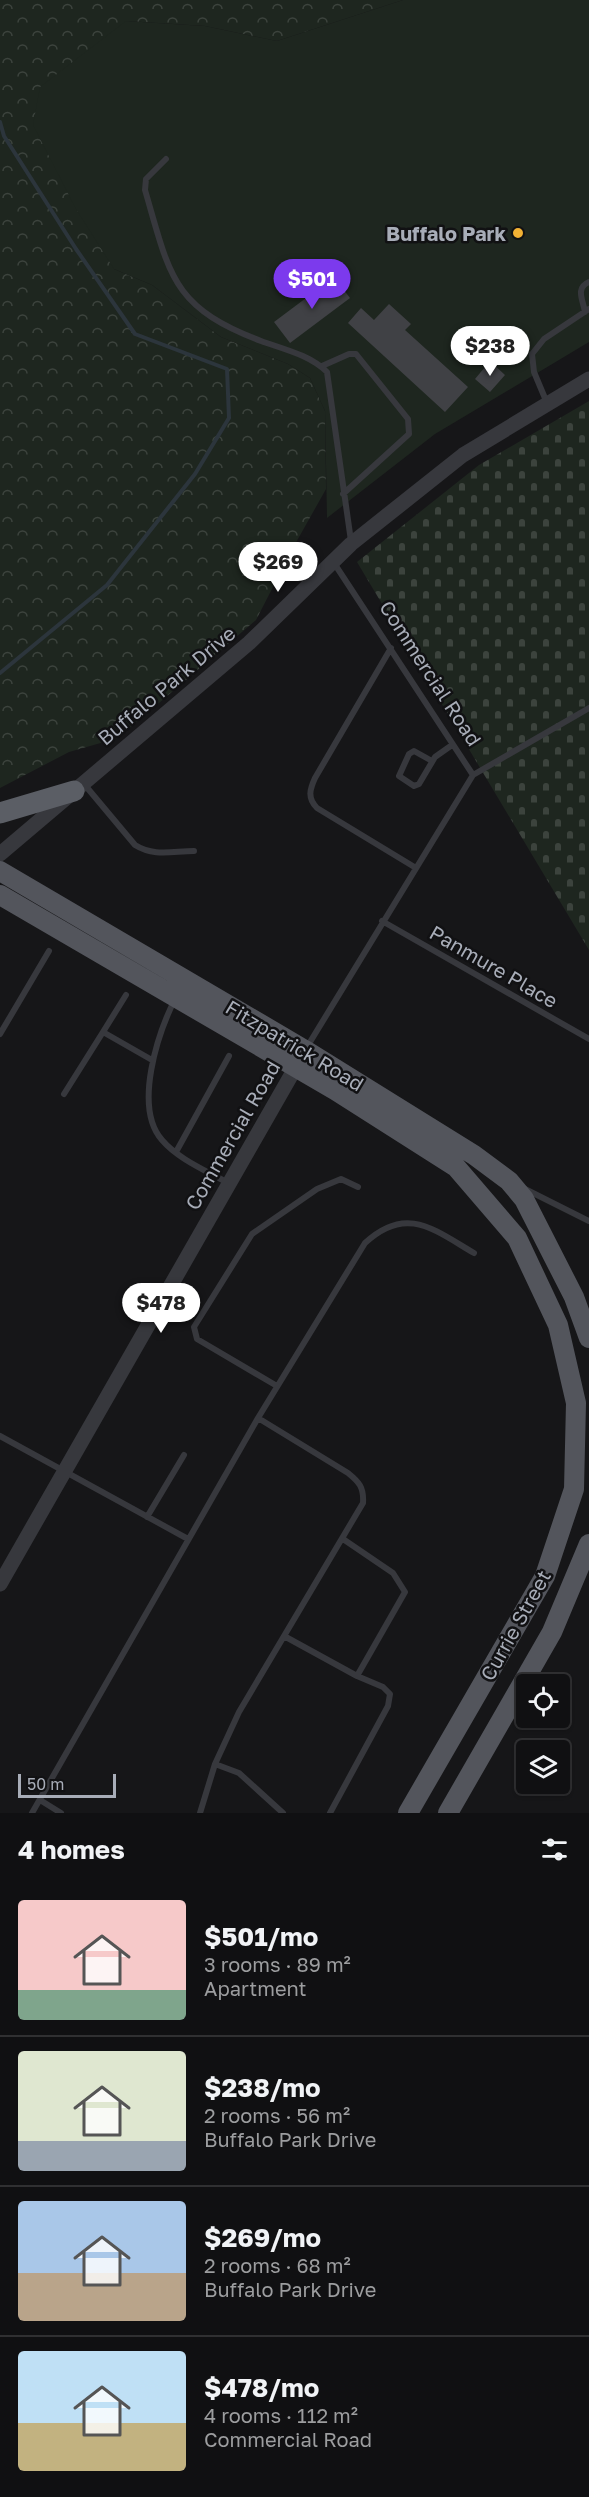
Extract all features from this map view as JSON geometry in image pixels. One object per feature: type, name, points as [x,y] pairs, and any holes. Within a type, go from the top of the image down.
[{"type":"highway","points":[[0,813],[79,787]]},
{"type":"main road","name":"Fitzpatrick Road","points":[[0,871],[305,1050],[474,1155],[509,1181]]},
{"type":"main road","name":"Fitzpatrick Road","points":[[0,895],[295,1067],[456,1167]]},
{"type":"main road","points":[[0,907],[25,910]]},
{"type":"main road","name":"Currie Street","points":[[408,1813],[545,1575],[574,1489],[576,1403],[558,1324],[517,1238],[456,1167]]},
{"type":"main road","points":[[509,1181],[524,1199],[574,1297],[589,1338]]},
{"type":"main road","name":"Currie Street","points":[[448,1813],[552,1632],[589,1544]]},
{"type":"street","name":"Buffalo Park Drive","points":[[0,854],[249,643],[351,544],[464,455],[589,378]]},
{"type":"street","name":"Commercial Road","points":[[0,1584],[5,1564],[63,1471],[305,1050]]},
{"type":"lane","points":[[166,159],[146,179],[145,190],[164,256],[176,282],[191,302],[212,319],[322,366],[329,378],[351,544]]},
{"type":"lane","points":[[548,403],[534,372],[532,354],[544,339],[587,310],[579,293],[581,287],[589,282]]},
{"type":"lane","points":[[322,366],[349,354],[356,354],[408,419],[410,427],[409,434],[343,494]]},
{"type":"lane","name":"Commercial Road","points":[[305,1050],[473,775],[334,563]]},
{"type":"lane","points":[[391,648],[315,778],[310,797],[317,808],[416,868]]},
{"type":"lane","points":[[473,775],[589,708]]},
{"type":"lane","points":[[432,761],[417,752],[411,752],[399,776],[417,786],[432,761],[452,746]]},
{"type":"lane","points":[[79,787],[135,845],[145,851],[154,854],[194,851]]},
{"type":"lane","name":"Panmure Place","points":[[382,921],[589,1039]]},
{"type":"lane","points":[[0,1034],[49,951]]},
{"type":"lane","points":[[64,1094],[126,996]]},
{"type":"lane","points":[[176,997],[165,1018],[152,1060],[150,1107],[155,1129],[162,1140],[176,1152],[228,1184]]},
{"type":"lane","points":[[103,1032],[152,1060]]},
{"type":"lane","points":[[176,1152],[230,1056]]},
{"type":"lane","points":[[277,1386],[197,1339],[194,1328],[252,1234],[317,1189],[341,1179],[358,1187]]},
{"type":"lane","name":"Fitzpatrick Road","points":[[509,1181],[589,1221]]},
{"type":"lane","points":[[32,1813],[258,1418],[365,1243],[380,1228],[400,1222],[418,1224],[435,1230],[474,1253]]},
{"type":"lane","points":[[200,1813],[215,1764],[239,1712],[363,1503],[364,1492],[360,1483],[348,1473],[258,1418]]},
{"type":"lane","points":[[0,1436],[188,1539]]},
{"type":"lane","points":[[147,1517],[184,1455]]},
{"type":"lane","points":[[343,1539],[393,1573],[405,1592],[357,1676]]},
{"type":"lane","points":[[284,1636],[357,1676],[383,1687],[391,1699],[330,1813]]},
{"type":"lane","points":[[215,1764],[239,1773],[283,1813]]},
{"type":"lane","points":[[40,1800],[61,1813]]},
{"type":"green space","points":[[0,0],[403,0],[277,41],[205,26],[126,21],[114,269],[152,285],[221,337],[288,364],[310,378],[325,411],[326,489],[256,620],[118,738],[69,752],[0,788]]},
{"type":"green space","points":[[403,0],[589,0],[589,342],[435,434],[327,518],[325,411],[310,378],[288,364],[221,337],[152,285],[114,269],[76,209],[33,125],[40,87],[126,21],[205,26],[277,41]]},
{"type":"green space","points":[[589,401],[589,950],[357,562],[479,465]]},
{"type":"building","points":[[334,277],[350,298],[290,343],[274,322]]},
{"type":"building","points":[[389,304],[411,324],[405,330],[468,387],[445,412],[348,323],[361,308],[374,320]]},
{"type":"building","points":[[490,361],[505,375],[490,392],[475,379]]},
{"type":"waterway","points":[[0,122],[4,136],[76,249],[135,334],[227,369],[229,418],[195,474],[107,585],[0,673]]},
{"type":"place","name":"Buffalo Park","points":[[518,233]]}]
